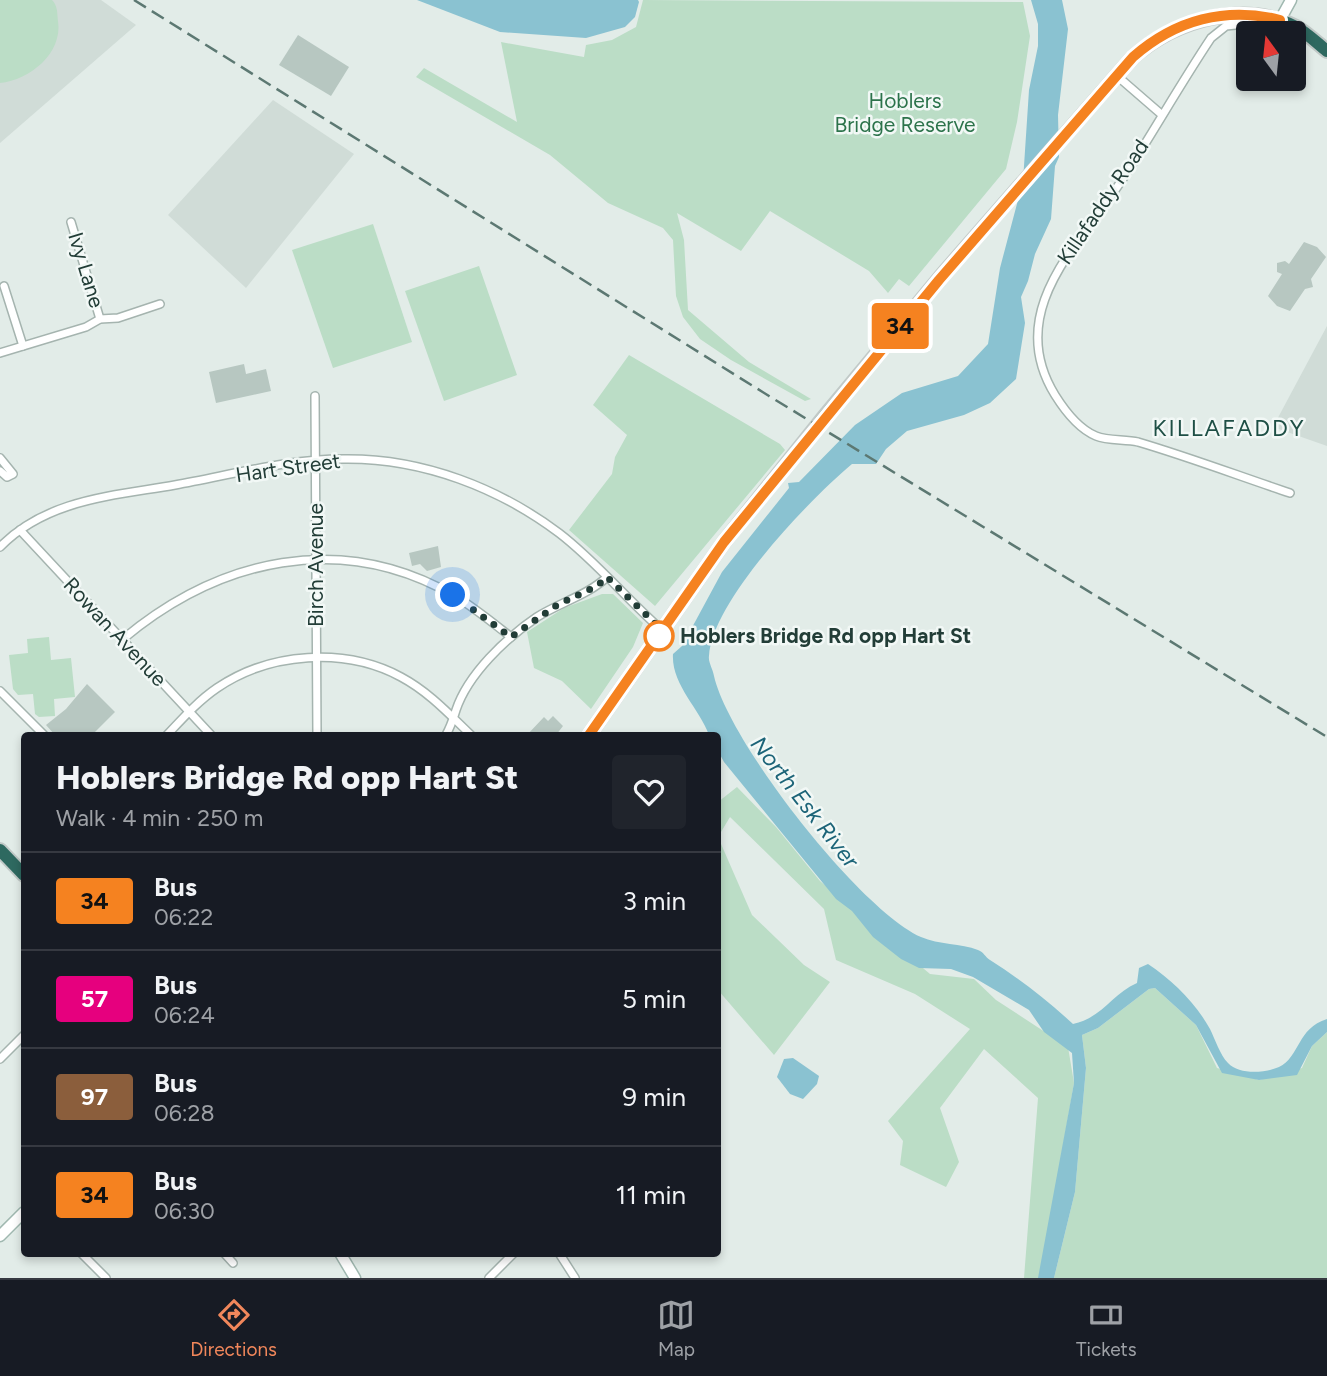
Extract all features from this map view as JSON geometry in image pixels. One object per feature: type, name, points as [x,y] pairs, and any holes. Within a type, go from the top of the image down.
[{"type":"highway","points":[[591,732],[724,542],[942,275],[1116,75],[1157,37],[1181,25],[1228,15],[1258,15],[1296,27],[1327,51]]},
{"type":"highway","points":[[0,850],[21,872]]},
{"type":"street","points":[[1280,20],[1291,0]]},
{"type":"street","name":"Killafaddy Road","points":[[1236,25],[1226,26],[1211,38],[1161,114],[1126,174],[1061,261],[1043,307],[1039,336],[1042,369],[1061,404],[1077,424],[1098,437],[1140,443],[1290,493]]},
{"type":"street","points":[[1116,75],[1161,114]]},
{"type":"street","name":"Ivy Lane","points":[[71,222],[100,319]]},
{"type":"street","points":[[4,286],[23,346]]},
{"type":"street","points":[[0,353],[86,327],[100,319],[118,318],[160,304]]},
{"type":"street","name":"Birch Avenue","points":[[315,396],[317,732]]},
{"type":"street","points":[[0,458],[13,474],[7,477],[0,471]]},
{"type":"street","name":"Hart Street","points":[[0,547],[20,530],[53,510],[77,502],[316,461],[348,459],[418,467],[485,489],[559,533],[663,631]]},
{"type":"street","name":"Rowan Avenue","points":[[20,530],[208,732]]},
{"type":"street","points":[[122,639],[162,608],[203,585],[265,565],[316,560],[370,565],[427,582],[477,610],[511,637]]},
{"type":"street","points":[[447,732],[456,709],[479,672],[511,637],[557,605],[597,586],[607,577]]},
{"type":"street","points":[[170,732],[218,687],[251,670],[282,661],[316,657],[350,660],[389,671],[425,692],[468,732]]},
{"type":"street","points":[[0,691],[41,732]]},
{"type":"street","points":[[0,1059],[21,1038]]},
{"type":"street","points":[[0,1236],[21,1215]]},
{"type":"street","points":[[85,1257],[106,1278]]},
{"type":"street","points":[[228,1257],[233,1263]]},
{"type":"street","points":[[343,1257],[355,1278]]},
{"type":"street","points":[[489,1278],[510,1257]]},
{"type":"street","points":[[562,1257],[575,1278]]},
{"type":"shaded area","points":[[0,0],[101,0],[136,25],[0,143]]},
{"type":"shaded area","points":[[273,100],[354,154],[246,288],[168,215]]},
{"type":"shaded area","points":[[1327,326],[1327,446],[1273,427]]},
{"type":"green space","points":[[0,0],[52,0],[57,10],[58,33],[50,54],[33,71],[0,83]]},
{"type":"green space","name":"Hoblers Bridge Reserve","points":[[643,0],[1023,2],[1030,36],[1017,122],[1006,169],[909,286],[899,279],[888,293],[869,271],[770,211],[741,251],[677,213],[684,240],[688,310],[749,362],[811,399],[805,401],[731,360],[700,339],[683,317],[676,296],[673,240],[663,228],[608,203],[550,155],[416,77],[424,68],[517,122],[501,42],[584,57],[586,45],[612,40],[636,27]]},
{"type":"green space","points":[[373,224],[412,342],[333,368],[292,250]]},
{"type":"green space","points":[[479,266],[517,375],[444,401],[405,291]]},
{"type":"green space","points":[[629,355],[780,444],[785,450],[655,606],[569,530],[612,474],[615,457],[627,435],[593,405]]},
{"type":"green space","points":[[602,594],[613,594],[643,623],[633,647],[591,709],[562,681],[534,668],[527,632],[564,608]]},
{"type":"green space","points":[[49,637],[51,660],[71,658],[75,697],[54,699],[55,716],[39,717],[35,714],[33,694],[18,695],[13,689],[9,655],[28,653],[27,639]]},
{"type":"green space","points":[[737,787],[776,827],[820,881],[930,974],[974,979],[996,1000],[1068,1047],[1074,1083],[1040,1278],[1024,1278],[1038,1098],[984,1049],[940,1108],[959,1162],[946,1187],[900,1165],[903,1141],[888,1121],[970,1029],[915,994],[836,960],[824,909],[730,817],[721,832],[721,800]]},
{"type":"green space","points":[[721,844],[752,915],[804,965],[830,982],[774,1055],[721,993]]},
{"type":"green space","points":[[1155,988],[1196,1025],[1217,1068],[1259,1080],[1302,1068],[1312,1046],[1327,1032],[1327,1278],[1054,1278],[1075,1192],[1086,1068],[1082,1035],[1098,1028],[1149,989]]},
{"type":"water","points":[[417,0],[639,2],[635,17],[625,27],[586,38],[500,32]]},
{"type":"water","points":[[1031,0],[1062,0],[1068,29],[1058,115],[1059,157],[1055,166],[1051,219],[1035,254],[1021,297],[1025,323],[1016,379],[990,403],[964,415],[907,431],[886,449],[876,464],[852,464],[834,480],[789,526],[744,581],[714,633],[709,658],[725,705],[744,741],[800,821],[865,894],[895,920],[921,937],[980,951],[1073,1024],[1092,1017],[1137,983],[1139,968],[1148,964],[1175,985],[1198,1010],[1228,1063],[1239,1070],[1260,1072],[1279,1067],[1291,1057],[1310,1029],[1327,1019],[1327,1032],[1312,1046],[1297,1075],[1259,1080],[1222,1073],[1196,1025],[1155,988],[1149,989],[1098,1028],[1082,1035],[1086,1068],[1075,1192],[1054,1278],[1038,1278],[1074,1083],[1072,1053],[1044,1032],[1029,1010],[973,977],[951,969],[919,968],[901,959],[873,937],[852,911],[836,899],[724,762],[721,756],[721,732],[708,732],[676,676],[673,654],[682,646],[722,572],[789,488],[788,483],[799,482],[855,425],[902,393],[958,376],[988,344],[1000,268],[1023,181],[1029,90],[1038,46],[1038,24]]},
{"type":"water","points":[[793,1058],[819,1076],[817,1084],[803,1099],[790,1094],[777,1077],[784,1059]]},
{"type":"building","points":[[298,35],[349,67],[331,96],[279,65]]},
{"type":"building","points":[[1304,242],[1317,247],[1326,257],[1311,279],[1313,287],[1305,289],[1290,311],[1277,306],[1268,296],[1282,274],[1277,272],[1277,263],[1285,261],[1289,264]]},
{"type":"building","points":[[244,364],[246,374],[266,369],[271,391],[216,403],[209,372]]},
{"type":"building","points":[[438,546],[441,567],[427,571],[420,564],[412,566],[409,553]]},
{"type":"building","points":[[87,684],[115,712],[95,732],[52,732],[46,725],[66,709]]},
{"type":"building","points":[[553,716],[563,726],[558,732],[530,732],[544,717],[548,721]]},
{"type":"railway","points":[[134,0],[769,396],[1327,737]]},
{"type":"bus line","name":"34","points":[[592,732],[610,710],[724,542],[939,280],[1133,57],[1157,37],[1193,21],[1228,15],[1258,15],[1280,20]]},
{"type":"place","name":"Hoblers Bridge Rd opp Hart St","points":[[659,636]]},
{"type":"district","name":"KILLAFADDY","points":[[1229,428]]},
{"type":"route","points":[[453,595],[511,637],[535,618],[597,586],[607,577],[663,631],[659,636]]},
{"type":"water label","name":"North Esk River","points":[[805,802]]}]
